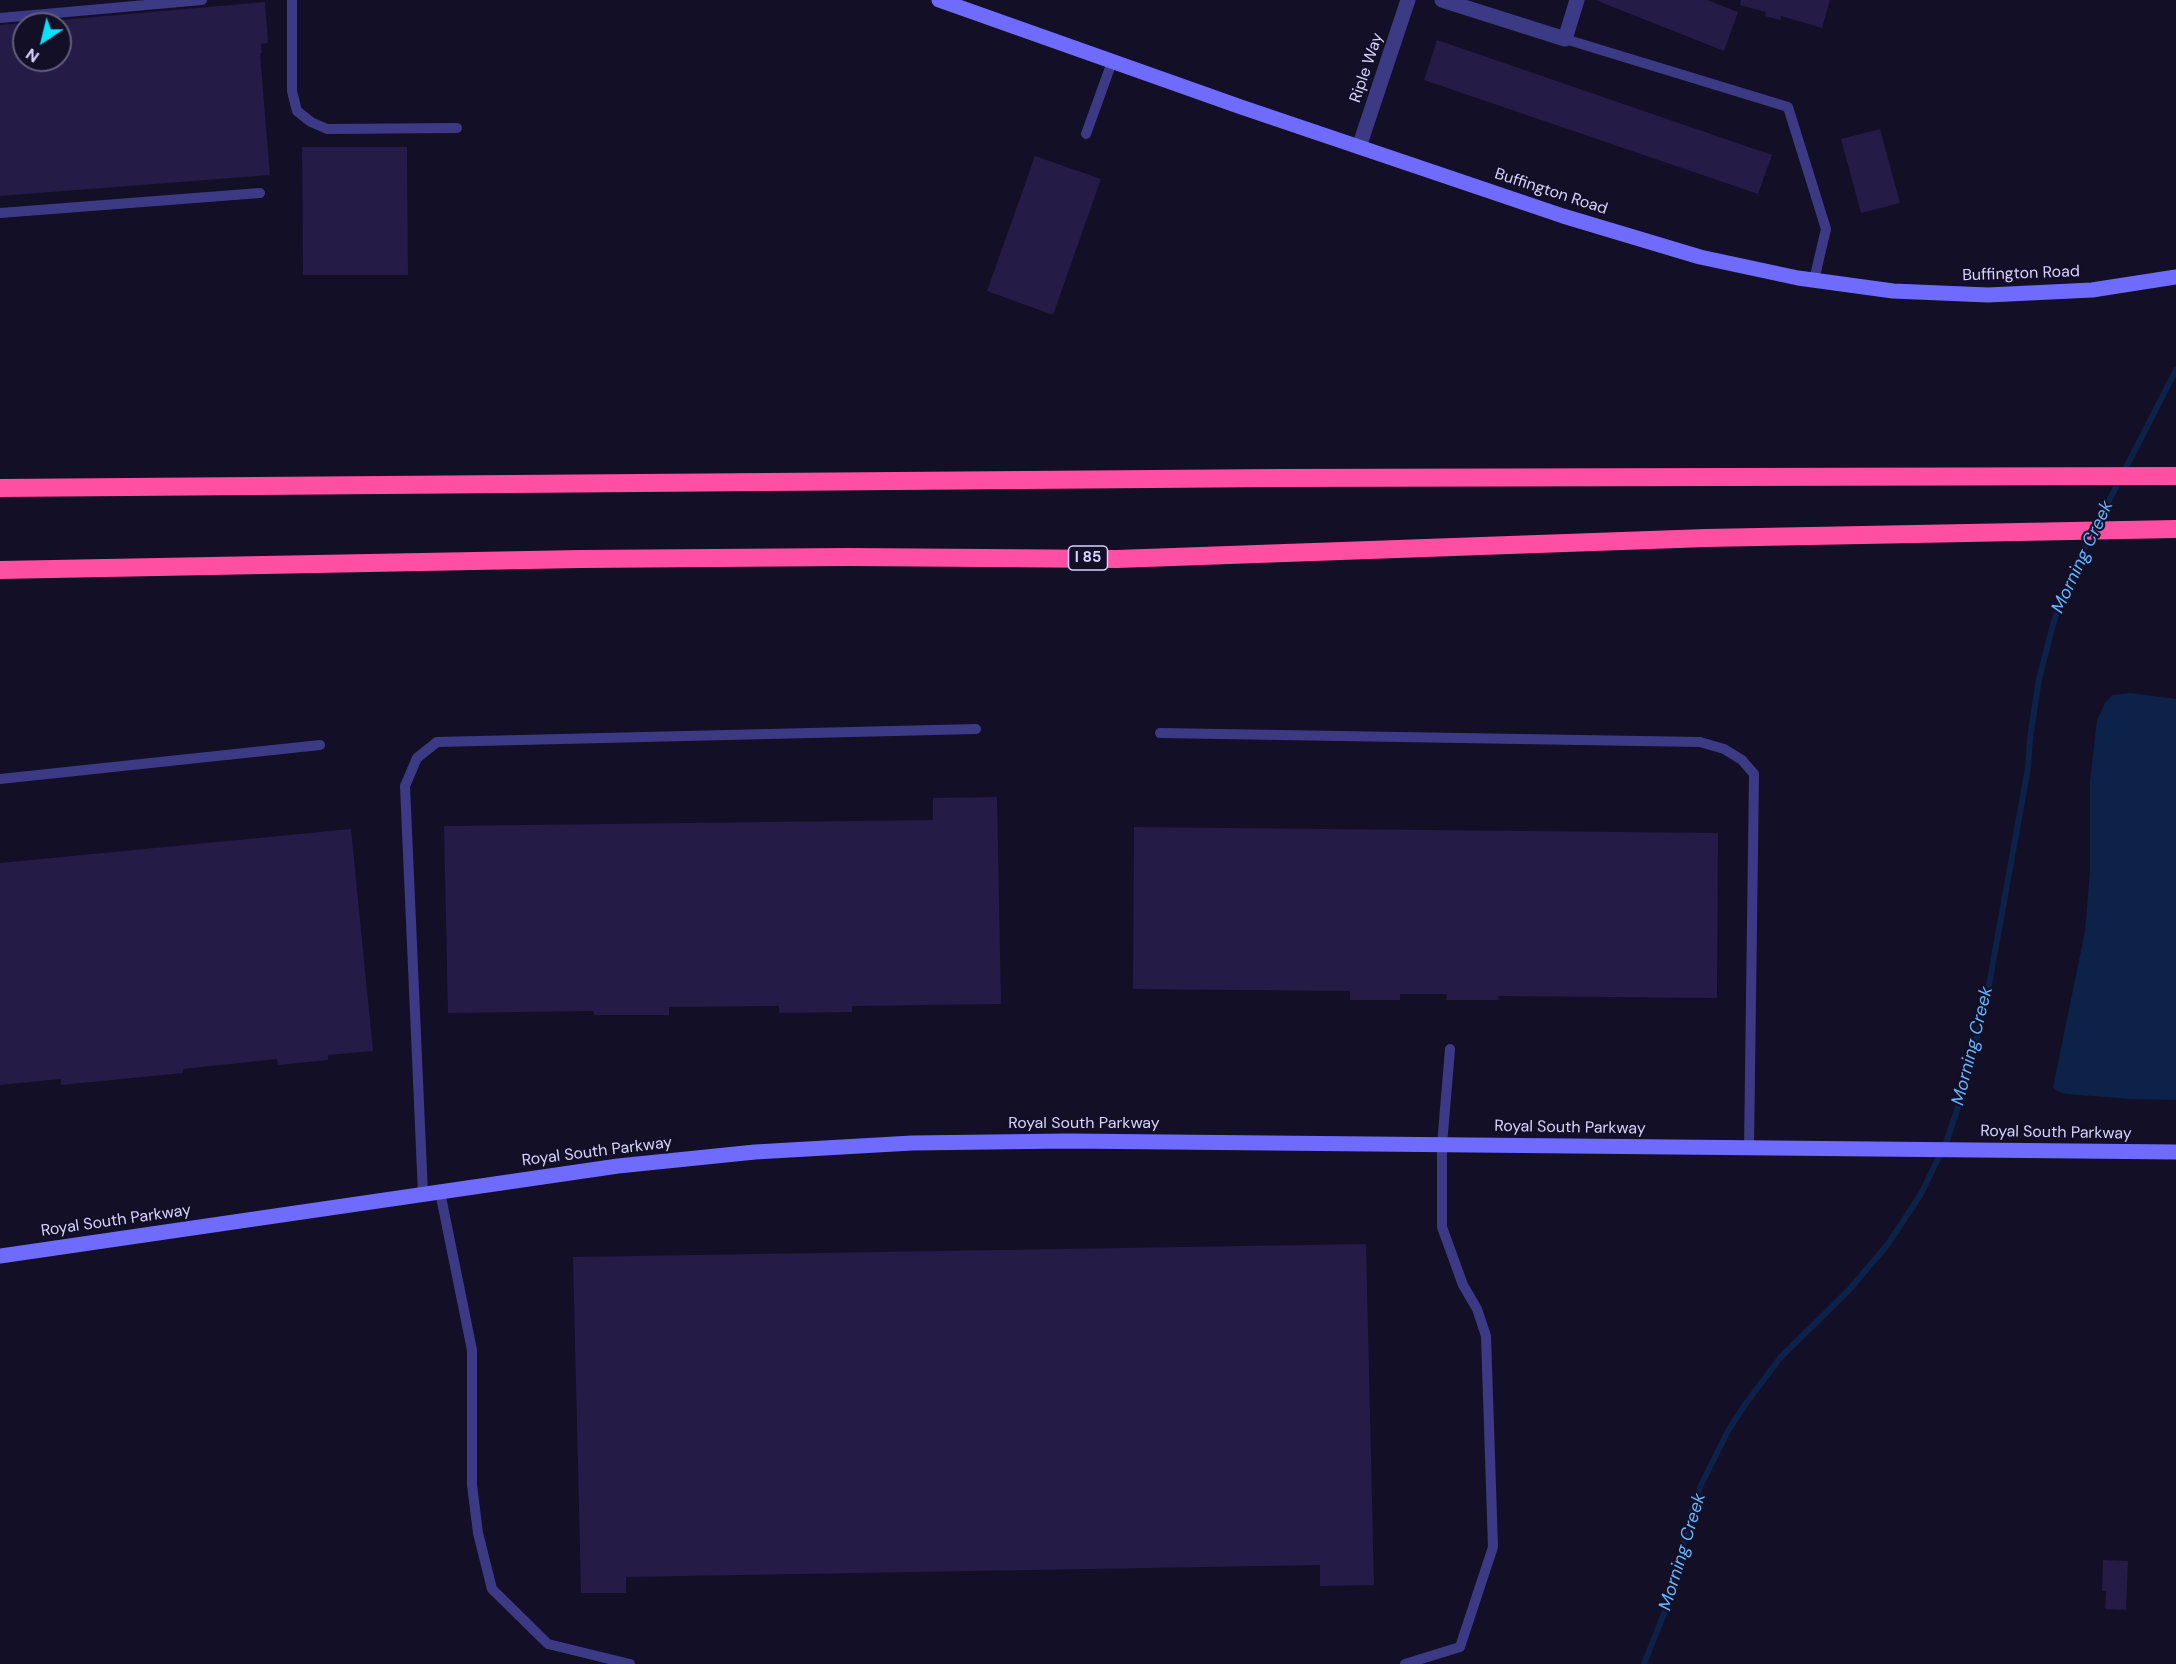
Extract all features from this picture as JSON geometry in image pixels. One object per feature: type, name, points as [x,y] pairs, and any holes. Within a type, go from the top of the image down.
[{"type":"highway","points":[[0,488],[1280,478],[2176,476]]},
{"type":"highway","name":"I 85","points":[[0,570],[592,559],[837,557],[1117,559],[1706,538],[2176,529]]},
{"type":"street","name":"Buffington Road","points":[[939,0],[1112,62],[1563,216],[1700,257],[1814,280],[1893,291],[1988,295],[2092,290],[2176,277]]},
{"type":"street","name":"Riple Way","points":[[1359,147],[1408,0]]},
{"type":"street","points":[[1442,0],[1565,39],[1577,0]]},
{"type":"street","name":"Royal South Parkway","points":[[0,1256],[629,1165],[755,1152],[912,1143],[1080,1141],[2176,1152]]},
{"type":"lane","points":[[0,18],[202,0]]},
{"type":"lane","points":[[292,0],[292,91],[297,111],[311,122],[327,129],[457,128]]},
{"type":"lane","points":[[1565,39],[1788,107],[1826,229],[1814,280]]},
{"type":"lane","points":[[1086,134],[1112,62]]},
{"type":"lane","points":[[0,213],[260,193]]},
{"type":"lane","points":[[423,1194],[405,786],[417,758],[437,742],[976,729]]},
{"type":"lane","points":[[1160,733],[1700,742],[1724,749],[1742,760],[1754,774],[1749,1148]]},
{"type":"lane","points":[[0,779],[320,745]]},
{"type":"lane","points":[[1405,1664],[1460,1647],[1493,1547],[1486,1336],[1477,1309],[1463,1285],[1442,1227],[1442,1144],[1450,1049]]},
{"type":"lane","points":[[440,1192],[472,1350],[472,1485],[478,1533],[492,1589],[548,1644],[630,1664]]},
{"type":"water","points":[[2131,693],[2176,699],[2176,1100],[2066,1094],[2053,1087],[2085,931],[2090,871],[2090,781],[2097,720],[2105,703],[2112,695]]},
{"type":"building","points":[[1595,0],[1707,0],[1738,12],[1724,51]]},
{"type":"building","points":[[1741,0],[1830,0],[1822,28],[1781,16],[1780,20],[1765,16],[1766,12],[1740,5]]},
{"type":"building","points":[[265,2],[268,43],[261,44],[262,53],[260,53],[270,175],[0,196],[0,25],[12,24],[12,72],[72,72],[72,19]]},
{"type":"building","points":[[1437,40],[1772,155],[1758,194],[1424,80]]},
{"type":"building","points":[[1880,129],[1900,203],[1861,213],[1841,139]]},
{"type":"building","points":[[302,147],[407,147],[408,275],[303,275]]},
{"type":"building","points":[[1035,156],[1101,179],[1053,315],[987,291]]},
{"type":"building","points":[[997,797],[1001,1004],[852,1006],[852,1012],[779,1013],[779,1006],[669,1007],[669,1015],[594,1015],[594,1011],[448,1013],[444,826],[933,820],[933,798]]},
{"type":"building","points":[[1134,827],[1718,833],[1717,998],[1498,996],[1499,1000],[1446,1000],[1447,994],[1400,994],[1400,1000],[1350,1000],[1350,991],[1133,989]]},
{"type":"building","points":[[351,829],[373,1051],[328,1055],[328,1060],[278,1065],[277,1059],[183,1069],[183,1073],[61,1085],[61,1079],[0,1085],[0,863]]},
{"type":"building","points":[[1366,1244],[1374,1585],[1320,1586],[1320,1565],[626,1577],[626,1593],[581,1593],[573,1257]]},
{"type":"building","points":[[2103,1560],[2128,1561],[2126,1610],[2105,1609],[2106,1591],[2102,1591]]},
{"type":"waterway","name":"Morning Creek","points":[[1644,1664],[1669,1601],[1691,1513],[1701,1485],[1728,1431],[1780,1358],[1849,1290],[1888,1244],[1921,1194],[1947,1140],[1966,1083],[1987,996],[2028,768],[2039,679],[2054,621],[2076,565],[2176,370]]}]
